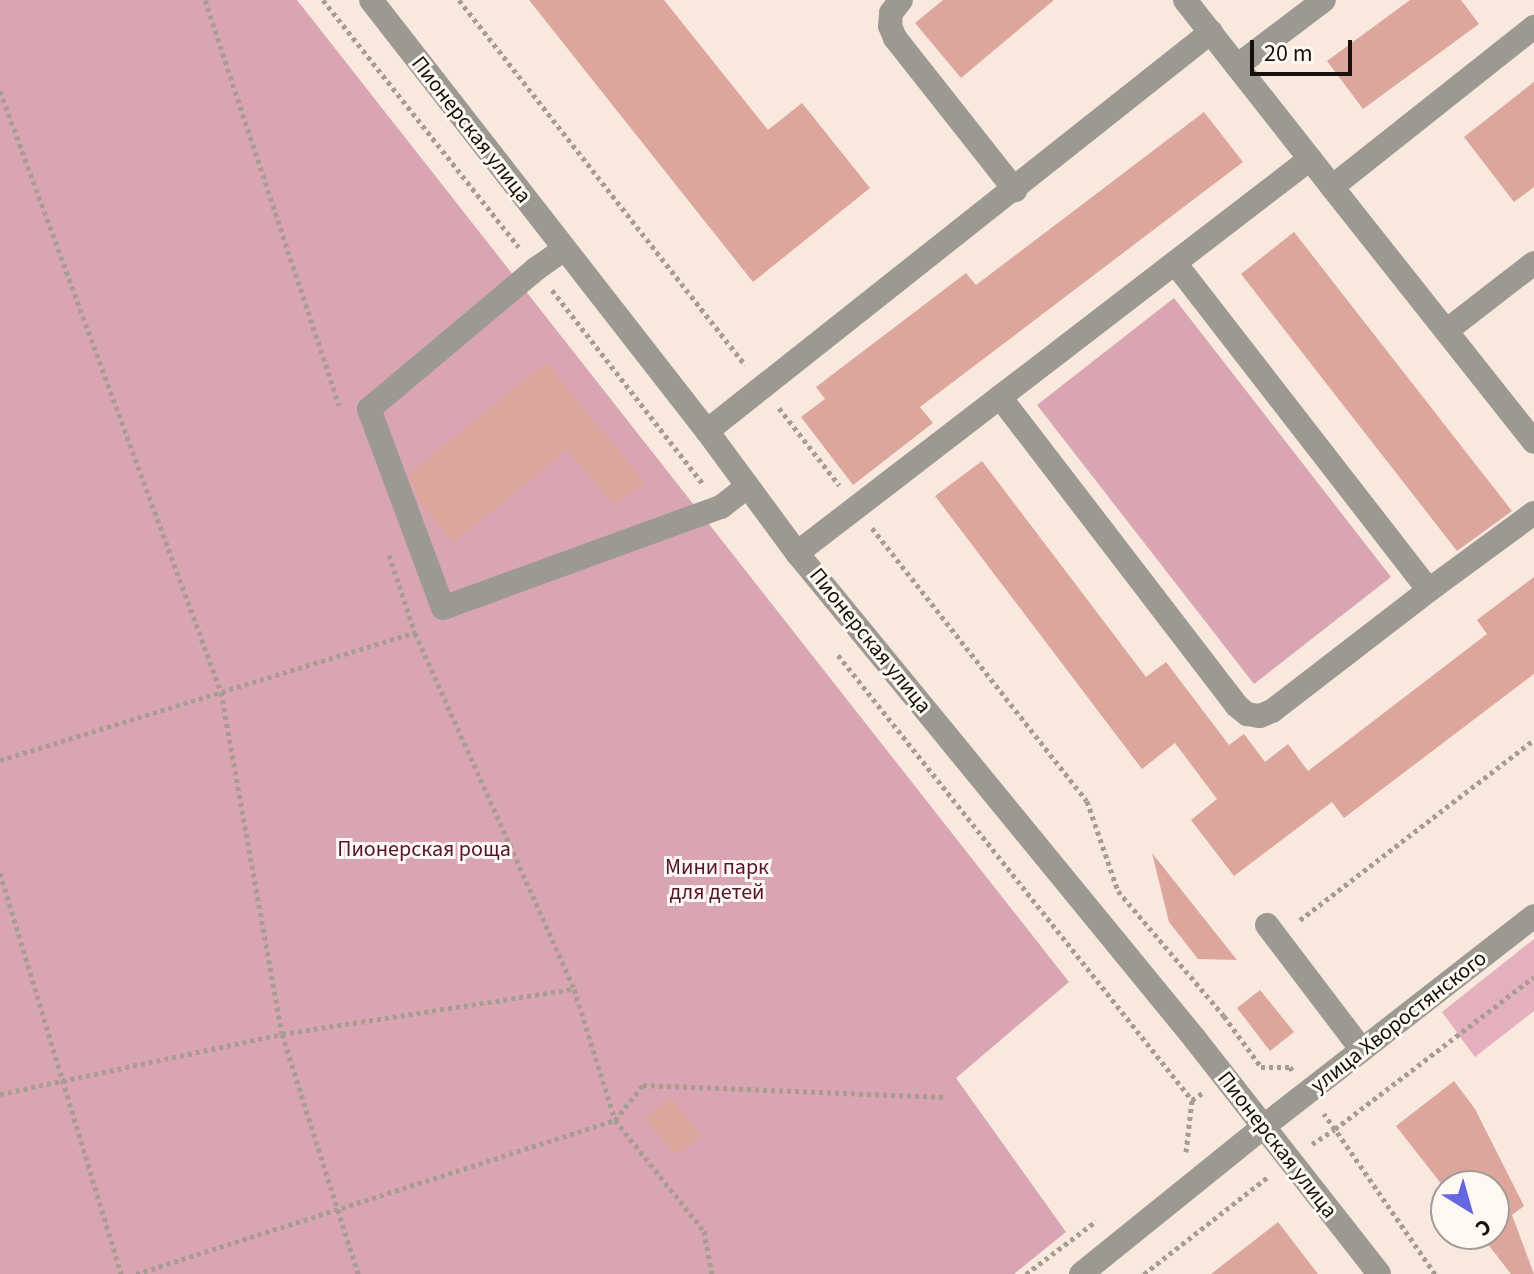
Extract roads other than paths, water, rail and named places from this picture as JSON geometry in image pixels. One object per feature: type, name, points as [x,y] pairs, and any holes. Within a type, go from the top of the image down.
[{"type":"street","name":"Пионерская улица","points":[[371,0],[707,431],[797,553],[1224,1077],[1379,1274]]},
{"type":"street","points":[[901,0],[891,13],[890,26],[895,38],[1015,190]]},
{"type":"street","points":[[1185,0],[1534,442]]},
{"type":"street","points":[[1237,66],[1324,0]]},
{"type":"street","points":[[1332,187],[1534,27]]},
{"type":"street","points":[[707,431],[1211,32]]},
{"type":"street","points":[[797,553],[1310,159]]},
{"type":"street","points":[[563,250],[536,269],[369,409],[443,608],[721,507],[747,487]]},
{"type":"street","points":[[1175,263],[1429,590]]},
{"type":"street","points":[[1446,331],[1534,263]]},
{"type":"street","points":[[1000,397],[1237,706],[1247,714],[1260,716],[1272,711],[1534,513]]},
{"type":"street","name":"улица Хворостянского","points":[[1081,1274],[1263,1127],[1534,916]]},
{"type":"street","points":[[1272,931],[1362,1050]]},
{"type":"park label","name":"Пионерская роща","points":[[424,850]]},
{"type":"park label","name":"Мини парк для детей","points":[[717,880]]}]
